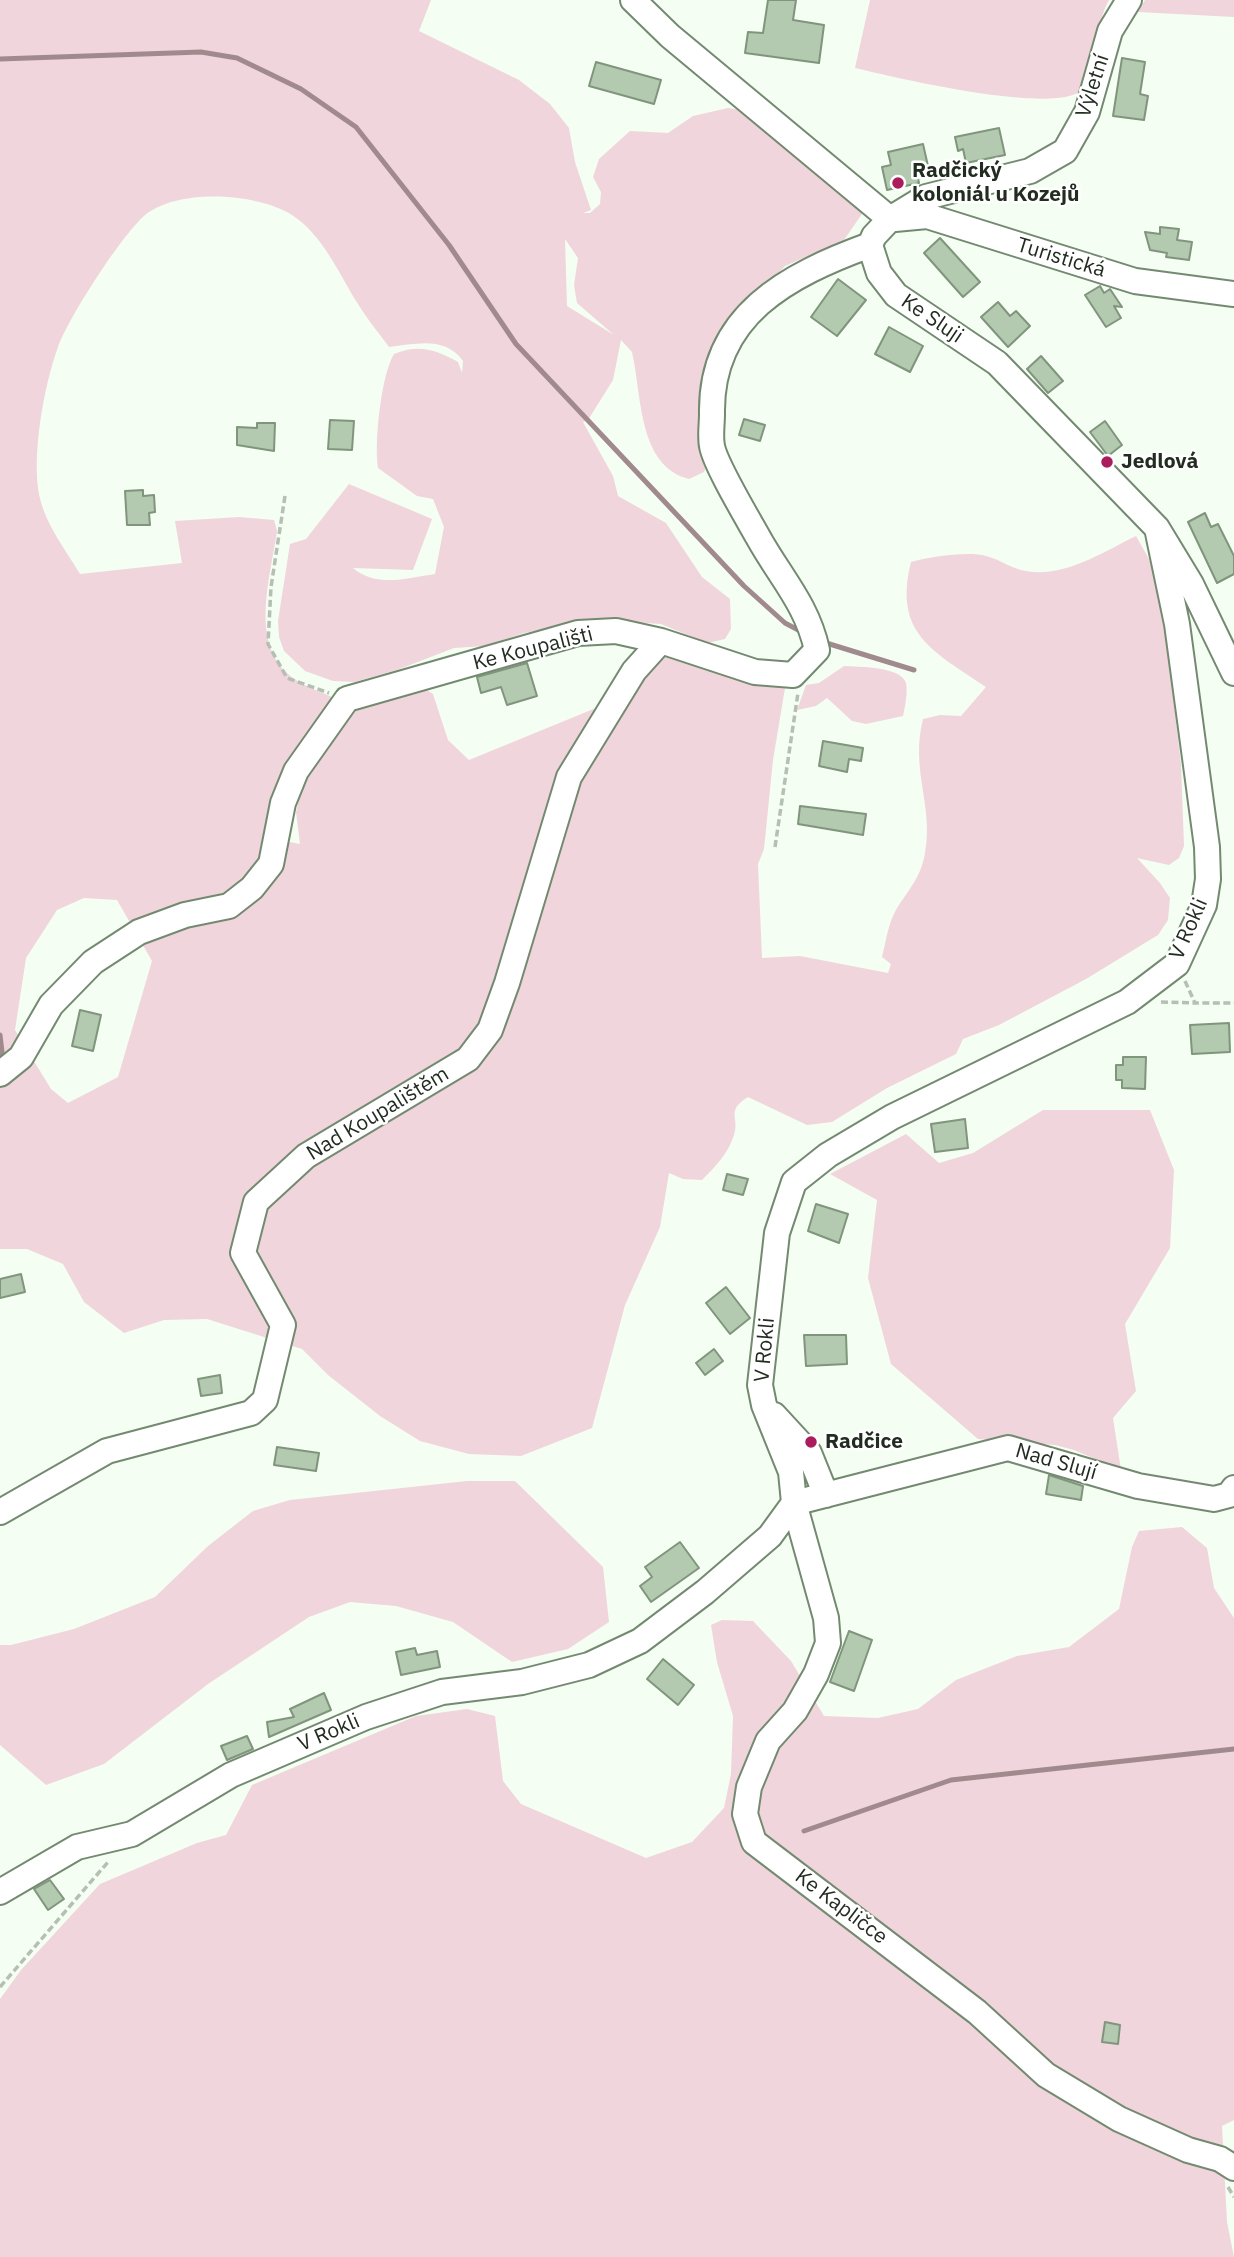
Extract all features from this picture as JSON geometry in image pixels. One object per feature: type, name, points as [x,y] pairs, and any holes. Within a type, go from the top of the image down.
[{"type":"street","points":[[633,0],[670,36],[890,219],[874,236],[870,245],[819,264],[768,296],[743,318],[724,347],[711,387],[712,448],[758,539],[811,621],[817,650],[803,665]]},
{"type":"street","name":"Výletní","points":[[890,219],[926,197],[1030,172],[1065,151],[1087,112],[1110,31],[1129,0]]},
{"type":"street","name":"Turistická","points":[[890,219],[927,216],[1135,281],[1234,294]]},
{"type":"street","name":"Ke Sluji","points":[[870,245],[878,273],[896,295],[997,363],[1157,528],[1191,584],[1234,673]]},
{"type":"street","name":"V Rokli","points":[[0,1892],[77,1847],[132,1834],[231,1775],[366,1717],[442,1692],[522,1682],[589,1665],[640,1641],[705,1592],[770,1536],[794,1503],[791,1472],[764,1405],[760,1385],[777,1233],[794,1182],[828,1155],[892,1117],[1127,1002],[1177,964],[1204,905],[1208,878],[1207,847],[1177,624],[1157,528]]},
{"type":"street","name":"Ke Koupališti","points":[[347,699],[578,633],[616,632],[661,641],[755,672],[793,675],[803,665]]},
{"type":"street","name":"Nad Koupalištěm","points":[[0,1512],[107,1451],[251,1413],[265,1400],[283,1325],[243,1253],[256,1202],[306,1156],[468,1059],[490,1030],[507,983],[569,777],[634,671],[661,641]]},
{"type":"street","points":[[7,1068],[21,1057],[51,1005],[93,962],[139,932],[185,915],[229,906],[253,888],[271,864],[284,803],[296,771],[347,699]]},
{"type":"street","points":[[764,1405],[809,1453],[826,1495]]},
{"type":"street","name":"Nad Slují","points":[[794,1503],[1008,1448],[1151,1488],[1214,1499],[1229,1495],[1234,1488]]},
{"type":"street","name":"Ke Kapličce","points":[[794,1503],[826,1618],[828,1643],[817,1674],[795,1711],[768,1741],[749,1787],[745,1814],[754,1842],[977,2012],[1046,2075],[1119,2119],[1188,2150],[1220,2159],[1234,2168]]},
{"type":"path","points":[[285,496],[271,587],[268,644],[287,678],[347,699]]},
{"type":"path","points":[[775,847],[803,665]]},
{"type":"path","points":[[1177,964],[1195,1003],[1234,1003]]},
{"type":"path","points":[[0,1987],[132,1834]]},
{"type":"shaded area","points":[[0,0],[431,0],[419,31],[519,80],[550,104],[569,128],[575,162],[591,210],[583,213],[590,213],[600,204],[601,192],[593,177],[599,159],[630,131],[668,133],[693,116],[728,108],[740,110],[828,171],[864,211],[844,240],[785,266],[717,341],[707,362],[703,383],[711,454],[704,472],[689,479],[672,472],[660,460],[645,427],[632,352],[621,340],[613,380],[588,420],[583,422],[613,476],[618,496],[666,523],[702,577],[730,599],[731,629],[725,639],[707,643],[661,624],[602,620],[524,633],[485,646],[454,648],[397,670],[354,682],[333,681],[305,671],[284,651],[279,637],[278,621],[290,544],[306,539],[349,484],[432,519],[413,570],[353,568],[362,574],[382,580],[435,574],[444,527],[433,499],[417,496],[378,468],[380,410],[385,377],[394,354],[411,349],[434,351],[458,362],[462,373],[463,361],[456,353],[439,345],[389,347],[362,310],[330,256],[303,223],[277,208],[239,198],[197,197],[160,206],[145,215],[110,258],[84,298],[58,347],[41,417],[37,472],[44,511],[80,574],[182,563],[175,521],[239,517],[274,520],[277,531],[266,606],[269,643],[276,659],[287,673],[336,699],[273,839],[300,844],[296,812],[303,782],[342,719],[366,698],[419,685],[433,694],[448,740],[469,760],[635,692],[640,677],[663,653],[786,682],[773,760],[764,849],[758,864],[762,958],[800,956],[888,973],[891,964],[882,957],[889,927],[896,910],[917,877],[925,853],[927,819],[919,755],[923,719],[940,715],[961,716],[986,687],[934,651],[913,624],[908,607],[907,587],[911,562],[969,554],[991,557],[1021,570],[1055,571],[1097,556],[1136,536],[1149,559],[1162,601],[1181,764],[1184,846],[1179,858],[1169,865],[1137,858],[1170,898],[1168,920],[1158,935],[1086,979],[999,1025],[963,1039],[956,1054],[887,1088],[832,1122],[807,1125],[748,1097],[741,1102],[735,1110],[734,1135],[728,1148],[702,1180],[683,1179],[669,1173],[660,1227],[625,1305],[592,1428],[521,1456],[469,1454],[420,1441],[380,1416],[328,1375],[302,1349],[207,1319],[164,1320],[124,1333],[84,1302],[63,1264],[27,1249],[0,1249]],"holes":[[[565,239],[578,258],[574,285],[577,303],[614,335],[567,306]],[[84,898],[117,900],[152,961],[118,1077],[68,1103],[51,1089],[15,1030],[26,958],[57,910]]]},
{"type":"shaded area","points":[[870,0],[1109,0],[1101,22],[1092,68],[1084,87],[1070,96],[1045,99],[938,86],[855,68]]},
{"type":"shaded area","points":[[1145,0],[1234,0],[1234,17],[1138,12]]},
{"type":"shaded area","points":[[844,666],[878,668],[902,677],[907,691],[903,716],[866,724],[852,721],[827,698],[816,706],[797,710],[806,685],[819,683]]},
{"type":"shaded area","points":[[1043,1110],[1150,1110],[1174,1170],[1170,1248],[1125,1324],[1136,1391],[1113,1418],[1121,1470],[1055,1445],[978,1439],[891,1364],[868,1278],[877,1200],[830,1174],[906,1134],[939,1163],[973,1153]]},
{"type":"shaded area","points":[[467,1481],[515,1481],[603,1567],[609,1622],[568,1649],[512,1662],[453,1622],[396,1606],[350,1602],[309,1617],[208,1684],[104,1764],[46,1785],[0,1745],[0,1645],[11,1645],[74,1629],[155,1597],[208,1546],[253,1511],[290,1500]]},
{"type":"shaded area","points":[[1182,1527],[1207,1548],[1214,1588],[1234,1618],[1234,2120],[1222,2126],[1227,2222],[1234,2257],[0,2257],[0,1999],[21,1970],[100,1884],[197,1843],[226,1835],[252,1785],[416,1716],[467,1709],[495,1716],[503,1781],[521,1804],[646,1858],[692,1842],[724,1808],[731,1774],[733,1716],[717,1662],[711,1625],[722,1620],[753,1621],[791,1661],[824,1716],[878,1718],[918,1709],[956,1680],[1017,1656],[1069,1647],[1119,1609],[1132,1547],[1139,1531]]},
{"type":"building","points":[[768,0],[796,0],[793,20],[824,25],[819,63],[745,53],[748,32],[763,33]]},
{"type":"building","points":[[1122,58],[1145,62],[1140,94],[1148,96],[1144,120],[1113,116]]},
{"type":"building","points":[[596,62],[661,80],[654,104],[589,86]]},
{"type":"building","points":[[999,128],[1005,155],[966,163],[963,149],[958,151],[955,137]]},
{"type":"building","points":[[923,144],[928,166],[916,169],[919,183],[887,190],[882,167],[891,165],[888,152]]},
{"type":"building","points":[[1160,227],[1179,229],[1177,240],[1192,242],[1189,260],[1166,257],[1167,253],[1150,250],[1145,232],[1160,234]]},
{"type":"building","points":[[940,238],[980,282],[963,297],[924,253]]},
{"type":"building","points":[[838,279],[866,300],[837,336],[811,317]]},
{"type":"building","points":[[1100,286],[1104,293],[1110,289],[1122,307],[1114,306],[1121,318],[1106,327],[1085,295]]},
{"type":"building","points":[[998,302],[1010,316],[1016,311],[1030,326],[1008,347],[981,317]]},
{"type":"building","points":[[889,327],[923,346],[910,372],[875,354]]},
{"type":"building","points":[[1041,356],[1063,381],[1048,393],[1027,369]]},
{"type":"building","points":[[744,419],[765,425],[760,441],[739,435]]},
{"type":"building","points":[[330,420],[354,421],[352,450],[328,449]]},
{"type":"building","points":[[1105,421],[1122,445],[1108,456],[1090,432]]},
{"type":"building","points":[[257,423],[275,423],[274,451],[237,445],[237,427],[257,428]]},
{"type":"building","points":[[143,490],[143,496],[154,495],[155,512],[149,513],[150,525],[127,525],[125,491]]},
{"type":"building","points":[[1205,513],[1211,527],[1218,524],[1234,556],[1234,574],[1217,583],[1188,522]]},
{"type":"building","points":[[527,663],[537,696],[507,705],[501,687],[481,693],[477,677]]},
{"type":"building","points":[[823,741],[863,748],[861,761],[849,759],[847,772],[819,766]]},
{"type":"building","points":[[800,806],[866,814],[863,835],[798,824]]},
{"type":"building","points":[[80,1010],[101,1015],[93,1051],[72,1046]]},
{"type":"building","points":[[1229,1023],[1230,1052],[1192,1054],[1190,1025]]},
{"type":"building","points":[[1123,1057],[1146,1057],[1145,1089],[1122,1088],[1122,1080],[1116,1080],[1116,1065],[1123,1065]]},
{"type":"building","points":[[965,1119],[968,1148],[935,1152],[931,1124]]},
{"type":"building","points":[[727,1174],[748,1179],[743,1195],[723,1190]]},
{"type":"building","points":[[816,1204],[848,1214],[839,1243],[808,1231]]},
{"type":"building","points":[[21,1274],[25,1292],[0,1298],[0,1279]]},
{"type":"building","points":[[726,1287],[750,1318],[730,1334],[706,1303]]},
{"type":"building","points":[[804,1335],[846,1335],[847,1364],[806,1366]]},
{"type":"building","points":[[714,1349],[723,1361],[705,1375],[696,1363]]},
{"type":"building","points":[[220,1375],[222,1393],[201,1396],[198,1379]]},
{"type":"building","points":[[277,1447],[319,1453],[316,1471],[274,1465]]},
{"type":"building","points":[[1049,1475],[1083,1486],[1081,1500],[1046,1494]]},
{"type":"building","points":[[680,1542],[699,1568],[651,1602],[640,1586],[652,1577],[645,1567]]},
{"type":"building","points":[[849,1631],[872,1640],[854,1691],[830,1682]]},
{"type":"building","points":[[415,1648],[417,1655],[437,1651],[440,1667],[401,1675],[396,1652]]},
{"type":"building","points":[[663,1659],[694,1685],[678,1705],[647,1679]]},
{"type":"building","points":[[324,1693],[331,1710],[269,1737],[267,1722],[294,1717],[290,1709]]},
{"type":"building","points":[[247,1736],[253,1749],[227,1760],[221,1746]]},
{"type":"building","points":[[50,1880],[64,1899],[48,1910],[34,1889]]},
{"type":"building","points":[[1105,2022],[1120,2025],[1118,2044],[1102,2042]]},
{"type":"waterway","points":[[0,59],[201,52],[237,58],[301,89],[356,127],[449,245],[516,344],[744,586],[785,623],[802,632]]},
{"type":"waterway","points":[[823,642],[914,670]]},
{"type":"waterway","points":[[0,1035],[3,1060]]},
{"type":"waterway","points":[[804,1831],[951,1780],[1234,1749]]},
{"type":"place","name":"Radčický koloniál u Kozejů","points":[[898,183]]},
{"type":"place","name":"Jedlová","points":[[1107,462]]},
{"type":"place","name":"Radčice","points":[[811,1442]]}]
